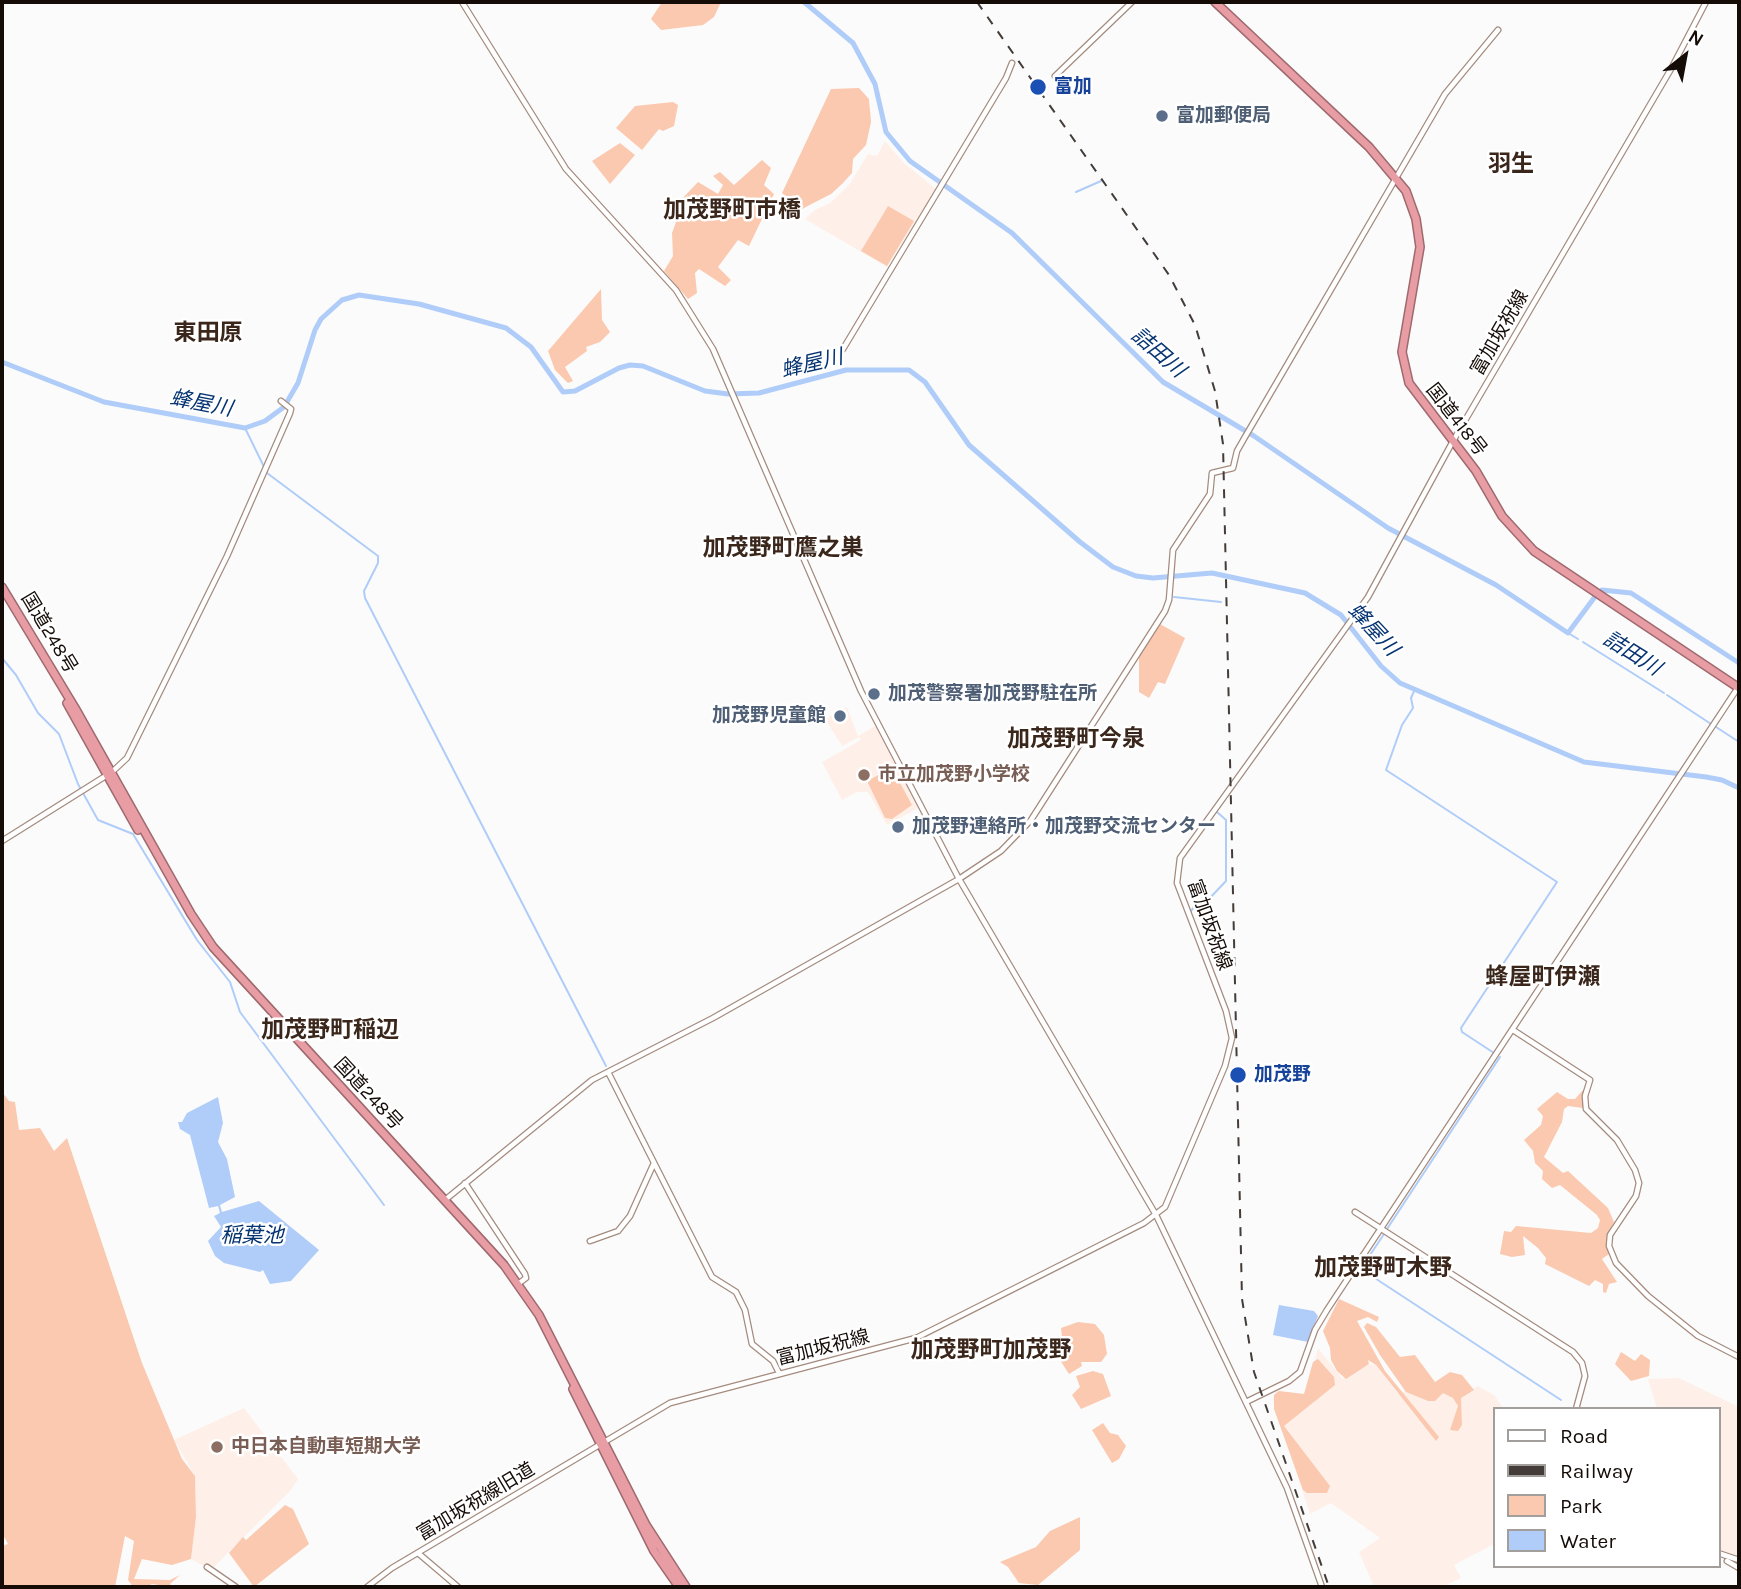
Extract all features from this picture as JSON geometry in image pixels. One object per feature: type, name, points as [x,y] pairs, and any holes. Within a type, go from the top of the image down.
[{"type":"highway","name":"国道418号","points":[[1215,2],[1396,177],[1412,204],[1420,247],[1403,339],[1403,364],[1409,383],[1476,471],[1502,516],[1534,551],[1739,687]]},
{"type":"highway","name":"国道248号","points":[[2,589],[36,640],[109,773]]},
{"type":"highway","name":"国道248号","points":[[2,589],[191,914],[214,947],[518,1284],[552,1337],[654,1550],[679,1587]]},
{"type":"highway","name":"国道248号","points":[[444,1201],[528,1304],[646,1525],[686,1587]]},
{"type":"street","points":[[462,2],[566,169],[676,290],[713,349],[736,397],[850,668],[959,879],[1156,1215],[1287,1488],[1322,1587]]},
{"type":"street","points":[[1055,76],[1132,2]]},
{"type":"street","name":"富加坂祝線","points":[[603,1444],[679,1399],[916,1338],[1156,1215],[1169,1202],[1176,1175],[1229,1056],[1233,1038],[1177,883],[1180,858],[1346,631],[1453,441],[1665,81],[1706,2]]},
{"type":"street","points":[[444,1201],[581,1088],[732,1007],[959,879],[1001,851],[1031,820],[1165,611],[1173,550],[1211,492],[1212,473],[1233,468],[1237,451],[1445,94],[1498,30]]},
{"type":"street","points":[[843,349],[1006,78],[1012,63]]},
{"type":"street","points":[[2,841],[109,773],[127,758],[227,556],[290,408],[281,401]]},
{"type":"street","points":[[1246,1402],[1289,1381],[1300,1372],[1321,1319],[1385,1230],[1739,687]]},
{"type":"street","points":[[1513,1030],[1590,1080],[1585,1096],[1586,1109],[1617,1140],[1635,1170],[1639,1183],[1636,1196],[1610,1235],[1609,1246],[1616,1263],[1633,1283],[1674,1318],[1698,1336],[1739,1357]]},
{"type":"street","points":[[608,1072],[712,1277],[736,1292],[744,1310],[752,1344],[773,1361],[779,1373]]},
{"type":"street","points":[[590,1241],[618,1231],[630,1216],[655,1163]]},
{"type":"street","points":[[465,1184],[525,1274],[526,1278],[518,1284]]},
{"type":"street","points":[[1355,1212],[1573,1352],[1582,1363],[1585,1376],[1577,1407]]},
{"type":"street","name":"富加坂祝線旧道","points":[[367,1587],[418,1553],[603,1444]]},
{"type":"street","points":[[418,1553],[458,1587]]},
{"type":"street","points":[[1720,1554],[1739,1560]]},
{"type":"street","points":[[1727,1561],[1739,1568]]},
{"type":"street","points":[[207,1567],[236,1587]]},
{"type":"shaded area","points":[[885,141],[904,163],[936,189],[887,267],[805,219],[815,210],[830,203],[849,185],[868,154],[877,156]]},
{"type":"shaded area","name":"市立加茂野小学校","points":[[847,707],[858,736],[875,726],[918,808],[887,825],[868,792],[857,792],[842,800],[822,762],[861,740],[859,737],[842,746],[825,719]]},
{"type":"shaded area","points":[[1318,1348],[1343,1379],[1369,1364],[1376,1365],[1398,1394],[1406,1390],[1443,1390],[1457,1397],[1478,1386],[1494,1395],[1503,1407],[1492,1407],[1492,1545],[1454,1565],[1461,1578],[1442,1587],[1374,1587],[1359,1552],[1380,1538],[1331,1503],[1310,1514],[1273,1401],[1276,1391],[1302,1394],[1307,1391]]},
{"type":"shaded area","points":[[1679,1378],[1739,1407],[1739,1558],[1720,1552],[1720,1407],[1656,1407],[1648,1379]]},
{"type":"shaded area","points":[[244,1408],[298,1479],[291,1490],[211,1570],[191,1559],[196,1517],[195,1476],[174,1440]]},
{"type":"green space","points":[[662,2],[721,2],[714,17],[703,25],[661,30],[651,19]]},
{"type":"green space","points":[[859,88],[869,99],[871,122],[866,145],[853,159],[852,173],[842,184],[831,194],[800,210],[782,193],[831,89]]},
{"type":"green space","points":[[673,102],[678,105],[674,126],[663,131],[659,129],[642,150],[616,128],[635,106]]},
{"type":"green space","points":[[620,143],[635,155],[610,184],[592,161]]},
{"type":"green space","points":[[762,160],[771,168],[764,185],[774,194],[749,246],[738,240],[718,267],[731,280],[725,286],[699,269],[695,273],[697,293],[688,299],[664,271],[673,256],[672,233],[681,208],[678,203],[698,182],[718,194],[723,185],[713,176],[720,172],[734,185]]},
{"type":"green space","points":[[888,206],[914,221],[887,266],[861,251]]},
{"type":"green space","points":[[601,289],[602,320],[610,332],[600,342],[586,347],[587,351],[565,367],[573,381],[568,383],[555,370],[548,351]]},
{"type":"green space","points":[[1158,623],[1185,638],[1165,684],[1158,682],[1149,698],[1139,692],[1139,655]]},
{"type":"green space","points":[[892,768],[912,805],[892,819],[885,818],[867,781]]},
{"type":"green space","points":[[1583,1090],[1583,1108],[1568,1106],[1564,1109],[1562,1122],[1544,1157],[1563,1173],[1568,1171],[1608,1208],[1614,1222],[1607,1235],[1609,1254],[1602,1259],[1617,1282],[1609,1284],[1606,1293],[1603,1292],[1603,1284],[1595,1280],[1589,1286],[1545,1264],[1546,1258],[1523,1236],[1525,1255],[1512,1257],[1500,1254],[1504,1231],[1511,1232],[1516,1226],[1591,1233],[1598,1228],[1600,1220],[1597,1215],[1560,1185],[1552,1188],[1542,1179],[1543,1171],[1535,1163],[1533,1151],[1524,1140],[1541,1125],[1543,1116],[1537,1109],[1557,1092],[1568,1099],[1575,1099]]},
{"type":"green space","points":[[2,1092],[9,1101],[15,1102],[19,1130],[40,1128],[54,1151],[67,1138],[142,1363],[182,1459],[195,1476],[196,1517],[191,1559],[172,1565],[142,1559],[134,1579],[170,1580],[180,1575],[170,1584],[172,1587],[152,1584],[147,1587],[133,1587],[128,1580],[134,1541],[125,1536],[115,1587],[2,1587],[2,1546],[8,1544],[2,1533]]},
{"type":"green space","points":[[1339,1299],[1379,1317],[1377,1322],[1368,1317],[1357,1321],[1385,1371],[1439,1437],[1436,1441],[1376,1365],[1368,1360],[1369,1364],[1346,1379],[1337,1371],[1323,1331]]},
{"type":"green space","points":[[1078,1322],[1095,1324],[1104,1335],[1107,1354],[1101,1362],[1081,1362],[1082,1366],[1069,1374],[1060,1360],[1071,1353],[1062,1337],[1061,1328]]},
{"type":"green space","points":[[1367,1323],[1376,1327],[1400,1357],[1415,1355],[1435,1382],[1450,1372],[1462,1375],[1474,1390],[1461,1398],[1462,1425],[1458,1431],[1450,1430],[1458,1406],[1453,1398],[1443,1393],[1435,1401],[1428,1401],[1406,1392],[1364,1327]]},
{"type":"green space","points":[[1621,1352],[1635,1361],[1641,1354],[1650,1360],[1649,1376],[1631,1381],[1615,1364]]},
{"type":"green space","points":[[1318,1359],[1334,1377],[1335,1385],[1284,1426],[1330,1486],[1327,1493],[1307,1493],[1303,1490],[1274,1409],[1274,1395],[1279,1391],[1304,1394],[1313,1362]]},
{"type":"green space","points":[[1093,1371],[1103,1374],[1111,1396],[1081,1409],[1072,1395],[1080,1387],[1076,1376]]},
{"type":"green space","points":[[1103,1423],[1110,1433],[1118,1435],[1126,1446],[1119,1459],[1112,1463],[1092,1430]]},
{"type":"green space","points":[[285,1505],[293,1509],[309,1544],[254,1587],[229,1553],[243,1537],[246,1540]]},
{"type":"green space","points":[[1080,1517],[1080,1550],[1038,1585],[1019,1583],[1008,1567],[1000,1562],[1036,1547],[1050,1531]]},
{"type":"water","name":"稲葉池","points":[[218,1097],[223,1123],[218,1142],[227,1159],[235,1197],[220,1205],[222,1212],[259,1201],[319,1250],[291,1281],[270,1284],[263,1270],[260,1272],[224,1263],[215,1256],[208,1241],[221,1227],[214,1216],[220,1213],[218,1206],[209,1208],[190,1135],[180,1129],[178,1122],[182,1122],[187,1113]]},
{"type":"water","points":[[1279,1305],[1314,1311],[1318,1316],[1308,1342],[1273,1335]]},
{"type":"waterway","name":"詰田川","points":[[804,2],[853,43],[875,84],[886,132],[910,161],[1012,233],[1163,382],[1254,436],[1388,528],[1496,585],[1568,633],[1597,594]]},
{"type":"waterway","points":[[1076,192],[1101,181]]},
{"type":"waterway","name":"蜂屋川","points":[[2,362],[104,402],[245,428],[265,421],[284,407],[298,383],[321,319],[342,300],[359,295],[419,304],[506,328],[531,347],[563,392],[575,391],[630,365],[643,366],[705,391],[728,394],[759,393],[846,370],[909,370],[925,382],[969,445],[1080,542],[1113,567],[1136,576],[1153,578],[1212,573],[1305,593],[1341,615],[1381,666],[1400,683],[1584,762],[1706,777],[1722,780],[1739,788]]},
{"type":"waterway","points":[[245,428],[267,473],[378,556],[378,563],[364,591],[365,598],[606,1066]]},
{"type":"waterway","points":[[1602,590],[1631,593],[1739,663]]},
{"type":"waterway","points":[[1174,597],[1221,602]]},
{"type":"waterway","name":"詰田川","points":[[1568,633],[1578,639]]},
{"type":"waterway","name":"詰田川","points":[[1583,642],[1664,693]]},
{"type":"waterway","points":[[2,658],[16,675],[38,713],[59,734],[78,784],[98,820],[133,834],[197,940],[230,982],[240,1012],[384,1205]]},
{"type":"waterway","points":[[1415,689],[1411,698],[1413,708],[1402,725],[1386,770],[1557,882],[1461,1028],[1462,1032],[1494,1053]]},
{"type":"waterway","name":"詰田川","points":[[1667,695],[1711,724]]},
{"type":"waterway","name":"詰田川","points":[[1716,727],[1739,742]]},
{"type":"waterway","points":[[1190,912],[1200,900],[1208,900],[1226,881],[1226,820],[1217,812]]},
{"type":"waterway","points":[[1387,1229],[1500,1057]]},
{"type":"waterway","points":[[1384,1234],[1362,1267],[1364,1271],[1561,1400]]},
{"type":"railway","points":[[977,2],[1169,275],[1195,325],[1215,391],[1223,444],[1242,1299],[1254,1372],[1329,1587]]},
{"type":"place","name":"富加","points":[[1038,87]]},
{"type":"place","name":"富加郵便局","points":[[1162,116]]},
{"type":"place","name":"加茂警察署加茂野駐在所","points":[[874,694]]},
{"type":"place","name":"加茂野児童館","points":[[840,716]]},
{"type":"place","name":"市立加茂野小学校","points":[[864,775]]},
{"type":"place","name":"加茂野連絡所・加茂野交流センター","points":[[898,827]]},
{"type":"place","name":"加茂野","points":[[1238,1075]]},
{"type":"place","name":"中日本自動車短期大学","points":[[217,1447]]},
{"type":"district","name":"羽生","points":[[1511,164]]},
{"type":"district","name":"加茂野町市橋","points":[[732,210]]},
{"type":"district","name":"東田原","points":[[208,333]]},
{"type":"district","name":"加茂野町鷹之巣","points":[[783,548]]},
{"type":"district","name":"加茂野町今泉","points":[[1076,739]]},
{"type":"district","name":"蜂屋町伊瀬","points":[[1543,977]]},
{"type":"district","name":"加茂野町稲辺","points":[[330,1030]]},
{"type":"district","name":"加茂野町木野","points":[[1383,1268]]},
{"type":"district","name":"加茂野町加茂野","points":[[991,1350]]}]
